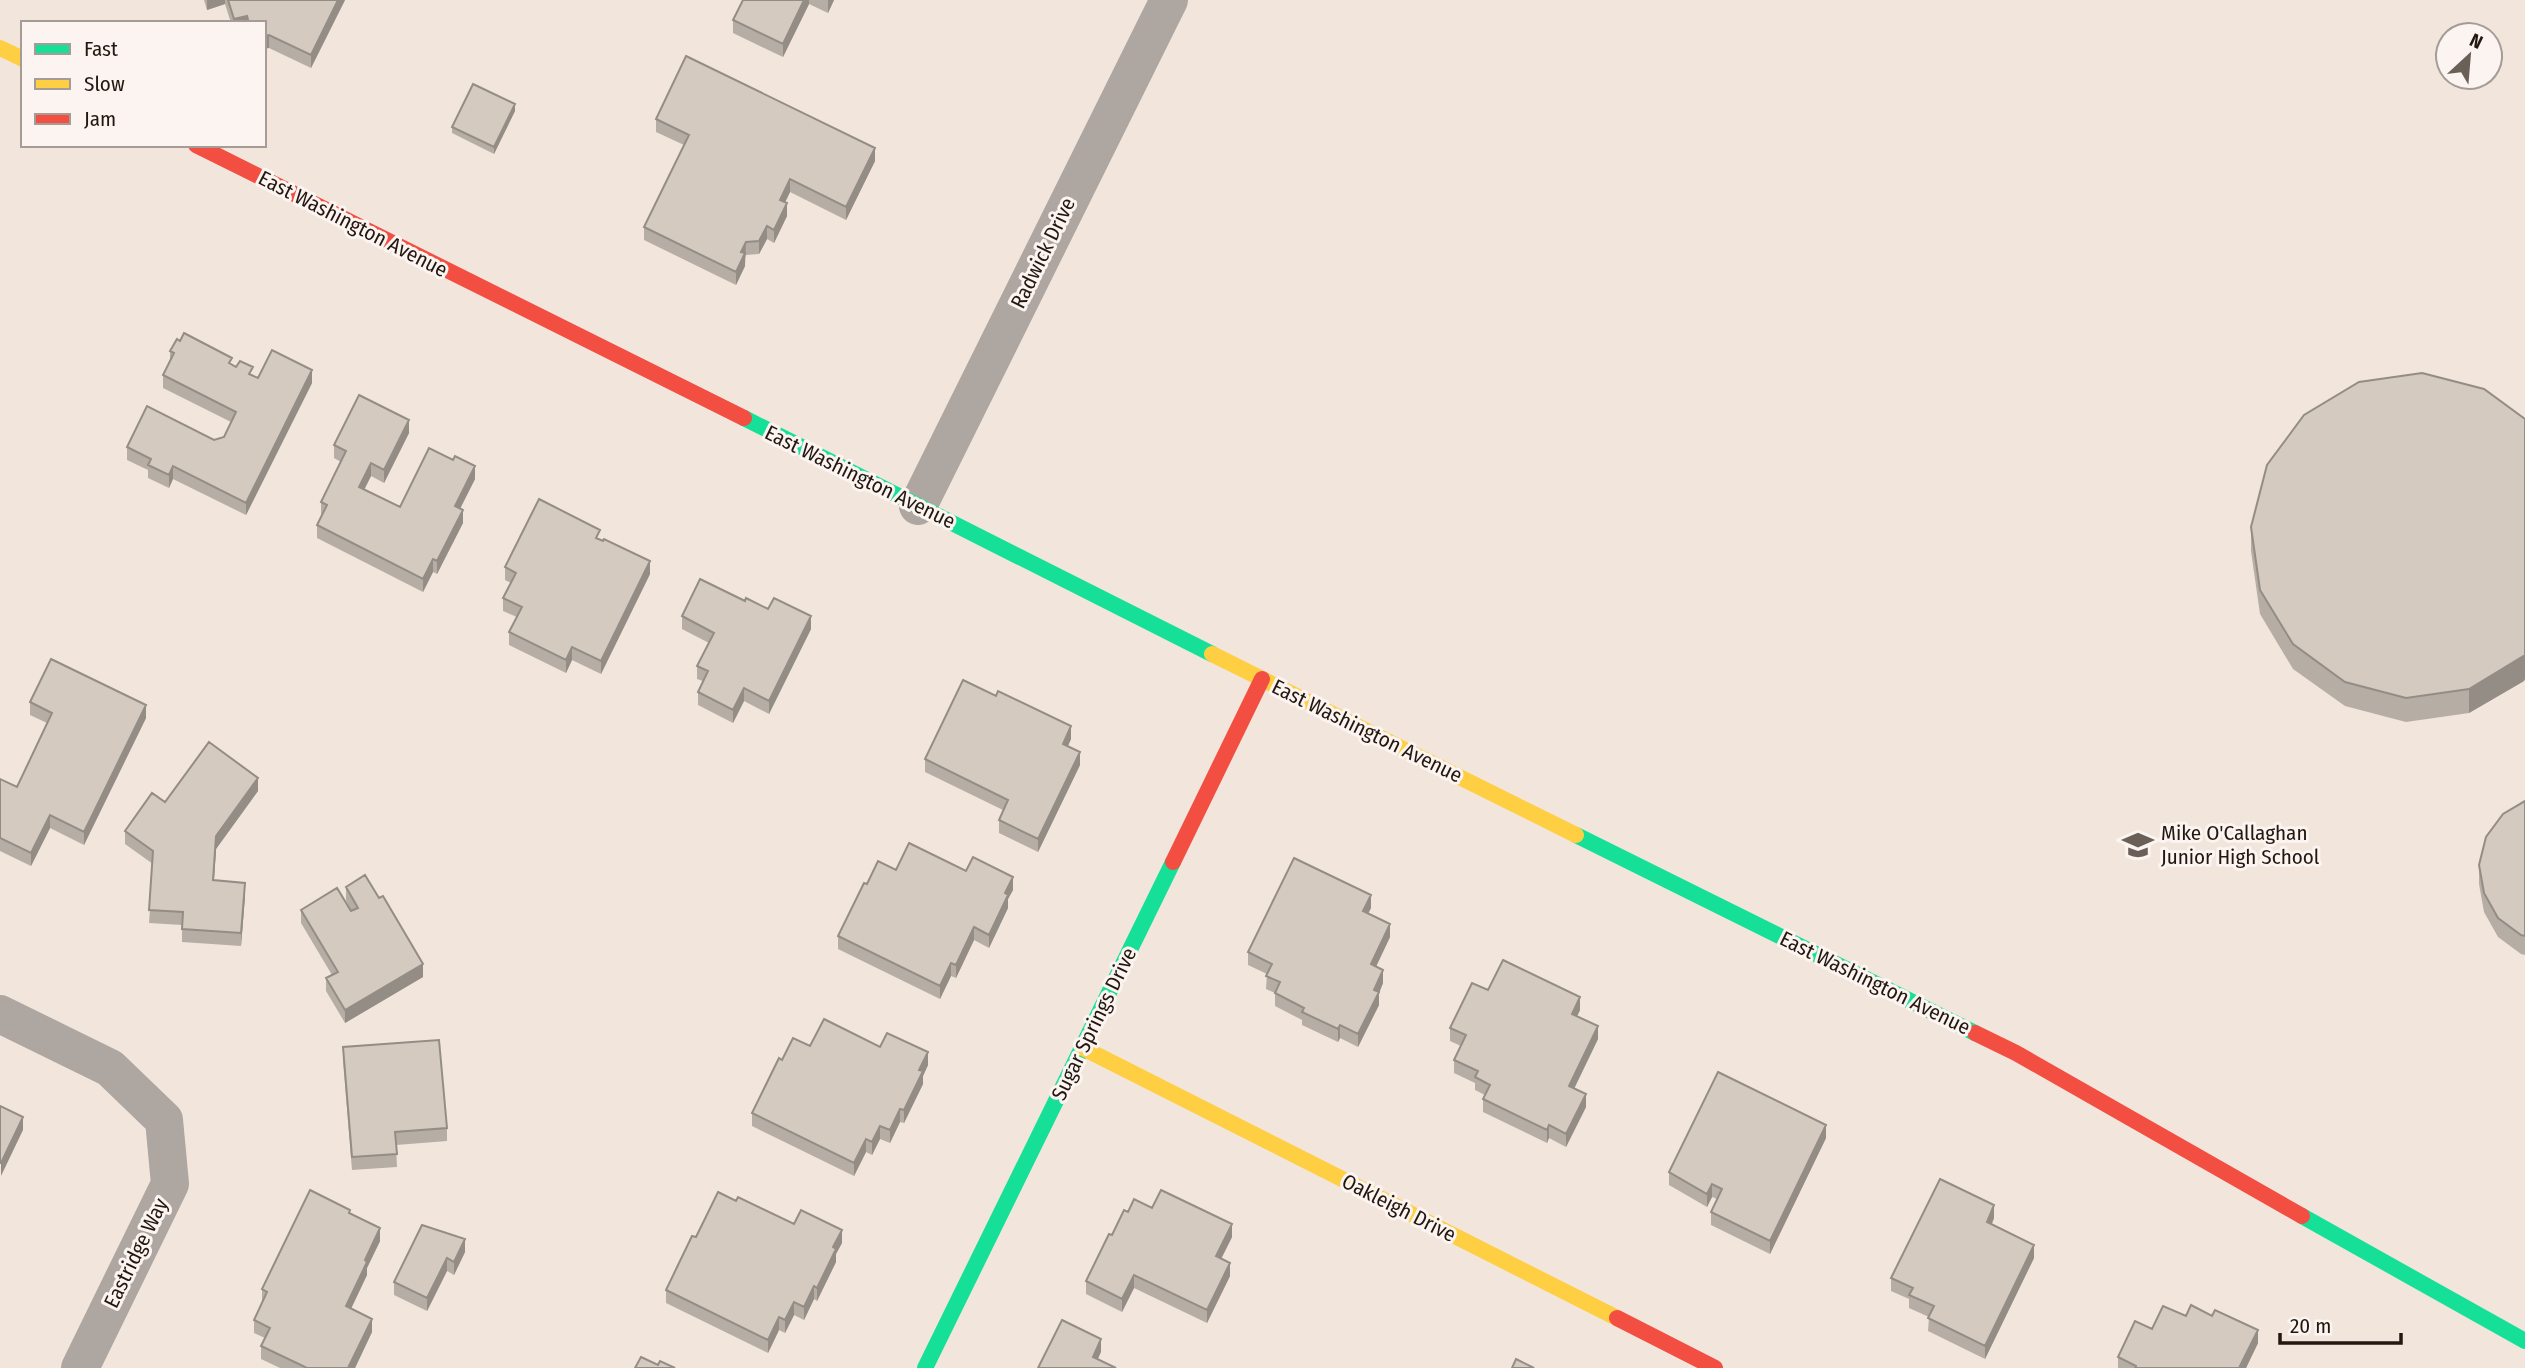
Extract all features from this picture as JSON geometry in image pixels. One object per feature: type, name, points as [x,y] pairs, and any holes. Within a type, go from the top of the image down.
[{"type":"street","name":"Radwick Drive","points":[[918,506],[1169,0]]},
{"type":"street","points":[[0,48],[21,58]]},
{"type":"street","name":"East Washington Avenue","points":[[200,147],[2016,1053],[2525,1341]]},
{"type":"street","name":"Sugar Springs Drive","points":[[925,1368],[1262,679]]},
{"type":"street","name":"Eastridge Way","points":[[0,1014],[110,1068],[164,1120],[170,1184],[79,1368]]},
{"type":"street","name":"Oakleigh Drive","points":[[1083,1048],[1715,1368]]},
{"type":"building","points":[[228,0],[338,0],[311,55],[266,36],[266,21],[248,21],[247,16],[234,19]]},
{"type":"building","points":[[743,0],[804,0],[783,44],[733,20]]},
{"type":"building","points":[[686,56],[875,148],[846,207],[790,179],[780,200],[787,203],[774,230],[767,226],[759,241],[746,242],[741,252],[745,253],[736,272],[644,227],[689,135],[656,119]]},
{"type":"building","points":[[473,84],[515,104],[494,147],[452,127]]},
{"type":"building","points":[[184,333],[232,358],[229,363],[236,367],[240,361],[253,367],[249,374],[258,378],[272,350],[312,370],[246,503],[173,466],[169,475],[148,465],[151,459],[127,447],[147,406],[214,440],[224,437],[236,412],[163,375],[174,353],[170,351]]},
{"type":"building","points":[[2422,373],[2484,389],[2525,419],[2525,655],[2469,689],[2406,698],[2345,682],[2293,644],[2260,590],[2251,527],[2267,465],[2304,415],[2359,382]]},
{"type":"building","points":[[359,395],[409,420],[384,470],[371,463],[359,487],[400,507],[429,448],[453,460],[455,456],[475,466],[455,506],[463,510],[437,561],[433,559],[423,579],[317,525],[327,505],[321,502],[346,451],[334,445]]},
{"type":"building","points":[[539,499],[600,530],[596,538],[603,541],[604,539],[650,561],[601,661],[572,647],[566,660],[509,632],[522,607],[503,598],[516,573],[505,567]]},
{"type":"building","points":[[700,579],[768,609],[774,598],[811,616],[769,701],[744,688],[733,710],[698,692],[708,671],[697,666],[714,633],[682,616]]},
{"type":"building","points":[[51,659],[146,705],[84,832],[50,815],[31,853],[0,838],[0,779],[17,787],[52,713],[30,702]]},
{"type":"building","points":[[963,680],[996,696],[998,691],[1071,726],[1063,744],[1080,752],[1038,839],[999,820],[1008,800],[925,759]]},
{"type":"building","points":[[209,742],[258,778],[216,836],[213,880],[245,883],[241,933],[182,929],[183,912],[149,910],[153,851],[125,831],[152,793],[165,802]]},
{"type":"building","points":[[2525,801],[2525,936],[2498,918],[2484,893],[2479,865],[2486,837],[2503,814]]},
{"type":"building","points":[[909,843],[966,871],[973,857],[1013,877],[1005,893],[1008,895],[989,935],[974,927],[956,965],[951,963],[940,986],[838,936],[878,861],[896,870]]},
{"type":"building","points":[[1294,858],[1371,895],[1363,911],[1390,924],[1371,964],[1383,970],[1374,990],[1379,992],[1358,1034],[1340,1025],[1338,1029],[1302,1012],[1304,1008],[1275,993],[1280,982],[1266,976],[1272,964],[1248,952]]},
{"type":"building","points":[[365,875],[379,898],[383,896],[423,964],[345,1010],[326,978],[338,972],[301,910],[337,888],[351,911],[358,908],[346,887]]},
{"type":"building","points":[[1503,960],[1580,997],[1572,1014],[1598,1026],[1569,1086],[1586,1094],[1566,1134],[1549,1125],[1547,1130],[1483,1099],[1490,1085],[1475,1077],[1478,1071],[1454,1060],[1466,1035],[1450,1028],[1472,983],[1488,990]]},
{"type":"building","points":[[824,1019],[880,1047],[887,1033],[928,1052],[919,1070],[923,1071],[904,1110],[900,1109],[890,1130],[880,1126],[872,1142],[866,1139],[854,1163],[752,1113],[779,1058],[782,1060],[793,1038],[810,1046]]},
{"type":"building","points":[[439,1040],[447,1128],[395,1132],[397,1154],[352,1157],[343,1047]]},
{"type":"building","points":[[1718,1072],[1826,1125],[1770,1241],[1711,1212],[1722,1189],[1712,1184],[1707,1194],[1669,1172]]},
{"type":"building","points":[[0,1106],[23,1117],[1,1163],[0,1163]]},
{"type":"building","points":[[1940,1179],[1994,1205],[1987,1222],[2034,1245],[1985,1346],[1928,1318],[1934,1306],[1909,1295],[1913,1288],[1891,1278]]},
{"type":"building","points":[[310,1190],[380,1228],[346,1306],[372,1319],[348,1368],[307,1368],[261,1346],[270,1328],[254,1320],[267,1292],[262,1289]]},
{"type":"building","points":[[1161,1190],[1232,1224],[1216,1256],[1230,1263],[1207,1310],[1134,1275],[1122,1299],[1086,1281],[1124,1210],[1128,1212],[1134,1199],[1152,1208]]},
{"type":"building","points":[[718,1192],[736,1201],[738,1197],[794,1224],[801,1210],[842,1230],[817,1288],[814,1286],[804,1307],[794,1302],[785,1320],[779,1317],[768,1340],[666,1290],[692,1236],[696,1237]]},
{"type":"building","points":[[422,1225],[465,1239],[454,1262],[447,1258],[427,1298],[394,1282]]},
{"type":"building","points":[[2191,1305],[2212,1316],[2215,1310],[2258,1330],[2239,1368],[2135,1368],[2136,1366],[2118,1357],[2135,1321],[2152,1329],[2163,1306],[2186,1316]]},
{"type":"building","points":[[1062,1320],[1101,1339],[1093,1357],[1116,1368],[1038,1368]]},
{"type":"building","points":[[641,1357],[658,1365],[660,1361],[675,1368],[635,1368]]},
{"type":"building","points":[[1516,1359],[1534,1368],[1512,1368]]},
{"type":"traffic: fast","points":[[744,418],[1212,654]]},
{"type":"traffic: fast","points":[[1576,835],[1975,1033]]},
{"type":"traffic: fast","points":[[925,1368],[1173,862]]},
{"type":"traffic: fast","points":[[2302,1216],[2525,1341]]},
{"type":"traffic: slow","points":[[0,48],[21,58]]},
{"type":"traffic: slow","points":[[1212,654],[1576,835]]},
{"type":"traffic: slow","points":[[1083,1048],[1617,1318]]},
{"type":"traffic: jam","points":[[200,147],[744,418]]},
{"type":"traffic: jam","points":[[1173,862],[1262,679]]},
{"type":"traffic: jam","points":[[1975,1033],[2016,1053],[2302,1216]]},
{"type":"traffic: jam","points":[[1617,1318],[1715,1368]]},
{"type":"place","name":"Mike O'Callaghan Junior High School","points":[[2138,845]]}]
